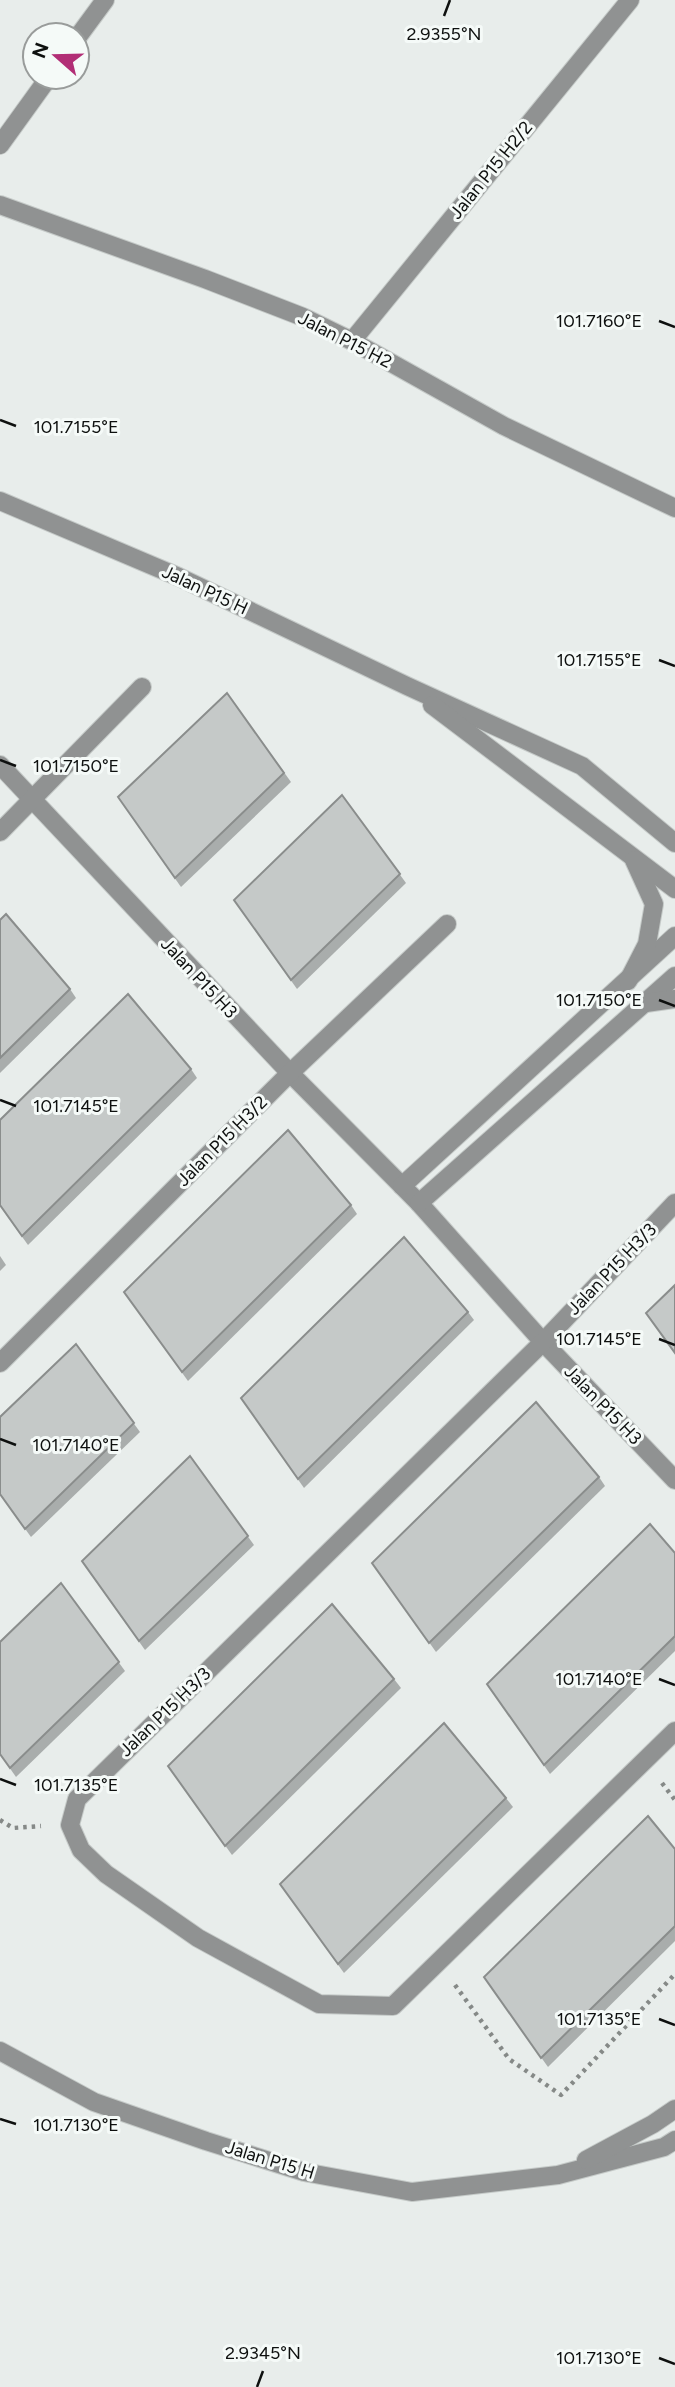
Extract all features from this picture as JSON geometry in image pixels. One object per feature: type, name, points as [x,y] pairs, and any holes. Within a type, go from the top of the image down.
[{"type":"street","points":[[90,21],[105,0]]},
{"type":"street","name":"Jalan P15 H2/2","points":[[352,341],[630,0]]},
{"type":"street","points":[[0,145],[39,91]]},
{"type":"street","name":"Jalan P15 H2","points":[[0,205],[303,317],[352,341],[504,426],[675,508]]},
{"type":"street","name":"Jalan P15 H","points":[[0,501],[179,577],[582,766],[675,843]]},
{"type":"street","name":"Jalan P15 H","points":[[407,686],[675,889]]},
{"type":"street","points":[[0,832],[142,687]]},
{"type":"street","name":"Jalan P15 H3","points":[[0,765],[290,1073],[419,1203],[543,1342],[675,1480]]},
{"type":"street","points":[[628,981],[647,944],[653,904],[633,858]]},
{"type":"street","name":"Jalan P15 H3/2","points":[[0,1363],[290,1073],[447,924]]},
{"type":"street","points":[[402,1186],[675,936]]},
{"type":"street","points":[[419,1203],[675,975]]},
{"type":"street","points":[[646,1003],[675,999]]},
{"type":"street","name":"Jalan P15 H3/3","points":[[70,1825],[77,1799],[543,1342],[675,1203]]},
{"type":"street","points":[[70,1825],[81,1850],[106,1874],[198,1938],[319,2004],[393,2006],[675,1731]]},
{"type":"street","name":"Jalan P15 H","points":[[0,2051],[94,2102],[304,2172],[412,2192],[558,2175],[664,2147],[675,2140]]},
{"type":"street","name":"Jalan P15 H","points":[[558,2175],[653,2124],[675,2109]]},
{"type":"path","points":[[0,1820],[13,1828],[70,1825]]},
{"type":"path","points":[[438,1962],[509,2059],[561,2095],[675,1974]]},
{"type":"building","points":[[227,693],[284,773],[175,878],[118,797]]},
{"type":"building","points":[[342,795],[400,874],[291,980],[234,900]]},
{"type":"building","points":[[6,914],[70,989],[0,1058],[0,920]]},
{"type":"building","points":[[128,994],[191,1069],[22,1236],[0,1205],[0,1120]]},
{"type":"building","points":[[288,1130],[351,1205],[182,1372],[124,1292]]},
{"type":"building","points":[[404,1237],[468,1312],[298,1479],[241,1398]]},
{"type":"building","points":[[675,1285],[675,1353],[646,1313]]},
{"type":"building","points":[[76,1344],[134,1423],[25,1529],[0,1494],[0,1417]]},
{"type":"building","points":[[536,1402],[599,1477],[429,1643],[372,1563]]},
{"type":"building","points":[[190,1456],[248,1536],[139,1641],[82,1561]]},
{"type":"building","points":[[650,1524],[675,1553],[675,1636],[544,1765],[487,1684]]},
{"type":"building","points":[[61,1583],[119,1662],[10,1768],[0,1754],[0,1642]]},
{"type":"building","points":[[332,1604],[394,1679],[225,1846],[168,1766]]},
{"type":"building","points":[[444,1723],[506,1798],[338,1964],[280,1884]]},
{"type":"building","points":[[648,1816],[675,1849],[675,1926],[541,2058],[484,1977]]}]
